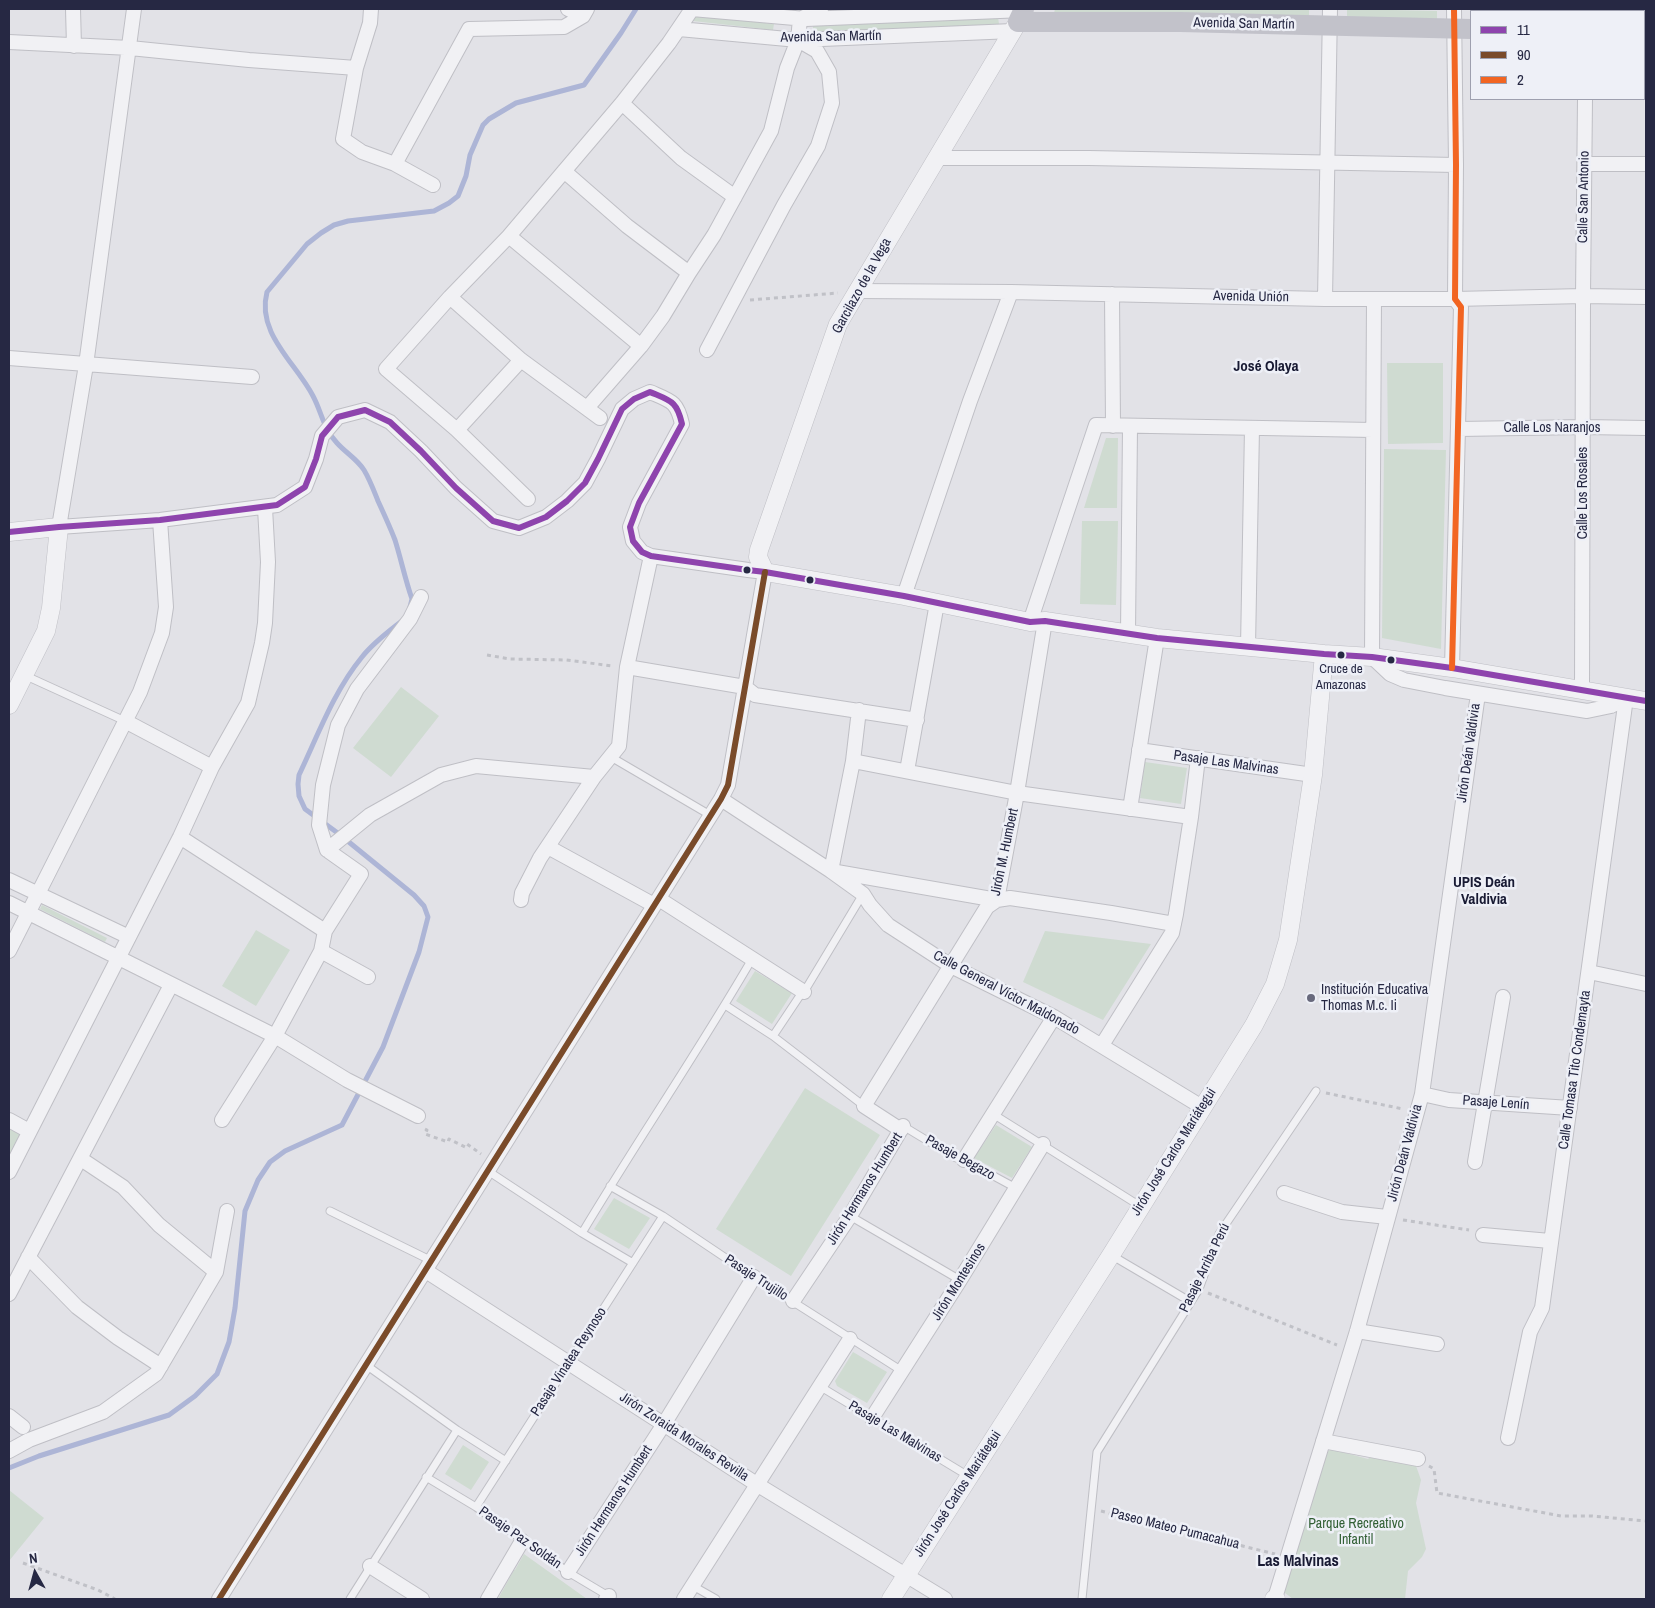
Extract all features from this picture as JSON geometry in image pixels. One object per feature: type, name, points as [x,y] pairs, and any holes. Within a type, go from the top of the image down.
[{"type":"main road","name":"Avenida San Martín","points":[[1020,18],[1180,22],[1330,17],[1463,30]]},
{"type":"street","points":[[73,9],[74,46]]},
{"type":"street","points":[[9,705],[46,631],[51,608],[59,527],[86,365],[134,9]]},
{"type":"street","points":[[370,9],[370,23]]},
{"type":"street","points":[[379,9],[370,23],[356,68],[343,139],[362,152],[395,164],[433,185]]},
{"type":"street","points":[[568,9],[586,13]]},
{"type":"street","points":[[528,498],[457,430],[386,369],[450,297],[510,236],[622,103],[679,29],[692,9]]},
{"type":"street","name":"Avenida San Martín","points":[[692,9],[804,14],[1020,18]]},
{"type":"street","points":[[587,408],[641,346],[663,316],[688,273],[714,235],[771,130],[787,68],[798,40],[804,14],[821,9]]},
{"type":"street","points":[[1452,668],[1461,307],[1455,299],[1456,165],[1463,30],[1454,9]]},
{"type":"street","points":[[395,164],[469,29],[564,27],[586,13]]},
{"type":"street","points":[[1325,299],[1330,17]]},
{"type":"street","name":"Avenida San Martín","points":[[679,29],[798,40],[1020,18]]},
{"type":"street","name":"Garcilazo de la Vega","points":[[765,572],[758,557],[759,550],[838,324],[1020,18]]},
{"type":"street","points":[[707,350],[784,205],[818,146],[832,103],[829,72],[817,51],[798,40]]},
{"type":"street","points":[[9,42],[130,48],[356,68]]},
{"type":"street","name":"Calle San Antonio","points":[[1583,296],[1585,100]]},
{"type":"street","points":[[622,103],[681,158],[735,197]]},
{"type":"street","points":[[936,158],[1089,158],[1456,165]]},
{"type":"street","points":[[1585,164],[1646,164]]},
{"type":"street","points":[[564,170],[627,226],[688,273]]},
{"type":"street","points":[[510,236],[641,346]]},
{"type":"street","name":"Avenida Unión","points":[[856,291],[1012,292],[1325,299],[1646,297]]},
{"type":"street","points":[[904,596],[970,400],[1012,292]]},
{"type":"street","points":[[1112,294],[1114,426],[1373,430]]},
{"type":"street","name":"Calle Los Rosales","points":[[1582,690],[1583,296]]},
{"type":"street","points":[[450,297],[521,360],[600,418]]},
{"type":"street","points":[[1374,299],[1372,658],[1390,674],[1404,680],[1587,712],[1611,706],[1626,698]]},
{"type":"street","points":[[9,358],[252,378]]},
{"type":"street","points":[[457,430],[521,360]]},
{"type":"street","points":[[9,532],[160,520],[271,507],[305,487],[316,459],[322,436],[338,417],[365,410],[390,422],[456,488],[493,521],[519,528],[546,517],[567,501],[585,483],[622,409],[634,399],[650,392],[668,400],[679,409],[682,424],[639,504],[630,527],[633,541],[647,554],[904,596],[1037,622],[1156,638],[1372,658],[1452,668],[1646,701]]},
{"type":"street","name":"Jirón M. Humbert","points":[[864,1106],[987,907],[997,900],[1017,793],[1037,622],[1096,425],[1114,426]]},
{"type":"street","points":[[1128,634],[1130,427]]},
{"type":"street","points":[[1248,647],[1252,428]]},
{"type":"street","name":"Calle Los Naranjos","points":[[1458,429],[1646,428]]},
{"type":"street","points":[[9,1172],[180,837],[212,767],[248,703],[262,643],[271,507]]},
{"type":"street","points":[[9,951],[140,692],[162,633],[166,607],[160,520]]},
{"type":"street","points":[[521,900],[522,893],[540,858],[594,776],[619,746],[627,668],[647,554]]},
{"type":"street","points":[[219,1599],[721,799],[728,785],[765,572]]},
{"type":"street","points":[[222,1120],[275,1036],[321,951],[325,931],[360,874],[327,850],[319,826],[323,785],[338,725],[357,689],[410,619],[422,596]]},
{"type":"street","points":[[907,772],[937,603]]},
{"type":"street","points":[[1130,809],[1156,638]]},
{"type":"street","name":"Jirón José Carlos Mariátegui","points":[[891,1599],[1110,1255],[1264,1007],[1281,966],[1288,940],[1313,775],[1324,654]]},
{"type":"street","points":[[627,668],[745,687],[755,695],[917,720]]},
{"type":"street","name":"Jirón Deán Valdivia","points":[[1275,1599],[1357,1331],[1422,1094],[1478,694]]},
{"type":"street","name":"Calle Tomasa Tito Condemayta","points":[[1508,1438],[1530,1332],[1542,1308],[1626,698]]},
{"type":"street","points":[[859,710],[853,760],[831,871],[997,900],[1010,898],[1174,924]]},
{"type":"street","points":[[125,721],[212,767]]},
{"type":"street","name":"Pasaje Las Malvinas","points":[[1140,750],[1313,775]]},
{"type":"street","points":[[1102,1046],[1172,933],[1191,817],[1198,758]]},
{"type":"street","points":[[853,760],[1017,793],[1191,817]]},
{"type":"street","points":[[327,850],[370,815],[441,775],[476,766],[594,776]]},
{"type":"street","name":"Calle General Víctor Maldonado","points":[[721,799],[863,894],[888,925],[951,966],[1054,1017],[1202,1107]]},
{"type":"street","points":[[180,837],[325,931]]},
{"type":"street","points":[[548,847],[656,902],[804,992]]},
{"type":"street","points":[[9,880],[129,937]]},
{"type":"street","points":[[9,902],[275,1036],[347,1080],[415,1118]]},
{"type":"street","points":[[321,951],[368,977]]},
{"type":"street","points":[[1589,972],[1646,984]]},
{"type":"street","points":[[9,1294],[171,985]]},
{"type":"street","points":[[1475,1162],[1503,997]]},
{"type":"street","points":[[964,1160],[1054,1017]]},
{"type":"street","name":"Pasaje Lenín","points":[[1422,1094],[1449,1100],[1570,1108]]},
{"type":"street","name":"Pasaje Begazo","points":[[864,1106],[902,1128]]},
{"type":"street","points":[[9,1120],[29,1131]]},
{"type":"street","name":"Jirón Hermanos Humbert","points":[[793,1301],[850,1216],[902,1128]]},
{"type":"street","name":"Jirón Montesinos","points":[[872,1418],[960,1280],[1043,1144]]},
{"type":"street","points":[[81,1159],[123,1187],[159,1225],[216,1272]]},
{"type":"street","points":[[1284,1193],[1342,1212],[1387,1218]]},
{"type":"street","points":[[9,1450],[28,1440],[103,1412],[156,1374],[216,1272],[227,1211]]},
{"type":"street","points":[[1482,1235],[1550,1241]]},
{"type":"street","points":[[28,1257],[77,1307],[118,1338],[161,1366]]},
{"type":"street","name":"Jirón Zoraida Morales Revilla","points":[[429,1266],[569,1363],[758,1485],[945,1599]]},
{"type":"street","name":"Jirón Hermanos Humbert","points":[[568,1572],[664,1424],[754,1277]]},
{"type":"street","points":[[1357,1331],[1437,1344]]},
{"type":"street","points":[[684,1599],[850,1339]]},
{"type":"street","points":[[9,1416],[23,1427]]},
{"type":"street","points":[[1323,1442],[1418,1459]]},
{"type":"street","points":[[488,1599],[522,1541]]},
{"type":"street","points":[[370,1566],[422,1599]]},
{"type":"lane","points":[[24,675],[125,721]]},
{"type":"lane","points":[[611,757],[710,815]]},
{"type":"lane","points":[[773,1036],[804,992],[863,894]]},
{"type":"lane","points":[[582,1233],[752,959]]},
{"type":"lane","points":[[725,1004],[773,1036],[864,1106]]},
{"type":"lane","name":"Pasaje Arriba Perú","points":[[1082,1599],[1097,1452],[1199,1289],[1220,1234],[1316,1091]]},
{"type":"lane","points":[[993,1114],[1140,1206]]},
{"type":"lane","name":"Pasaje Begazo","points":[[902,1128],[1016,1188]]},
{"type":"lane","points":[[488,1171],[582,1233],[633,1263]]},
{"type":"lane","name":"Pasaje Trujillo","points":[[610,1186],[663,1216],[754,1277],[902,1371]]},
{"type":"lane","name":"Jirón Zoraida Morales Revilla","points":[[330,1210],[429,1266]]},
{"type":"lane","name":"Pasaje Vinatea Reynoso","points":[[476,1507],[663,1216]]},
{"type":"lane","points":[[850,1216],[960,1280]]},
{"type":"lane","points":[[1110,1255],[1191,1302]]},
{"type":"lane","points":[[366,1365],[457,1430],[506,1461]]},
{"type":"lane","name":"Pasaje Las Malvinas","points":[[821,1386],[970,1477]]},
{"type":"lane","points":[[350,1599],[457,1430]]},
{"type":"lane","name":"Pasaje Paz Soldán","points":[[426,1477],[476,1507],[522,1541],[610,1598]]},
{"type":"lane","points":[[693,1586],[716,1599]]},
{"type":"path","points":[[733,301],[856,291]]},
{"type":"path","points":[[486,655],[510,659],[575,661],[627,668]]},
{"type":"path","points":[[1316,1091],[1416,1112]]},
{"type":"path","points":[[415,1118],[427,1130],[425,1134],[448,1142],[449,1139],[465,1147],[466,1144],[481,1154],[481,1159]]},
{"type":"path","points":[[1387,1218],[1469,1230]]},
{"type":"path","points":[[1199,1289],[1351,1350]]},
{"type":"path","points":[[1418,1459],[1434,1469],[1436,1493],[1561,1516],[1592,1516],[1646,1521]]},
{"type":"path","name":"Paseo Mateo Pumacahua","points":[[1091,1508],[1288,1557]]},
{"type":"path","points":[[22,1563],[98,1590],[115,1599]]},
{"type":"green space","points":[[1055,9],[1309,9],[1309,18],[1054,13]]},
{"type":"green space","points":[[1347,9],[1437,11],[1437,22],[1347,20]]},
{"type":"green space","points":[[694,15],[774,24],[773,30],[693,21]]},
{"type":"green space","points":[[998,17],[999,24],[813,33],[813,26]]},
{"type":"green space","points":[[1387,363],[1443,363],[1443,443],[1388,444]]},
{"type":"green space","points":[[1106,438],[1118,438],[1117,508],[1084,508]]},
{"type":"green space","points":[[1384,449],[1446,450],[1441,649],[1382,638]]},
{"type":"green space","points":[[1082,521],[1118,521],[1116,605],[1080,604]]},
{"type":"green space","points":[[401,687],[439,716],[391,777],[353,748]]},
{"type":"green space","points":[[1145,762],[1187,768],[1181,804],[1140,798]]},
{"type":"green space","points":[[42,905],[107,938],[105,942],[40,909]]},
{"type":"green space","points":[[256,930],[290,950],[256,1006],[222,986]]},
{"type":"green space","points":[[1045,931],[1151,944],[1103,1020],[1023,982]]},
{"type":"green space","points":[[755,971],[792,993],[772,1024],[736,1001]]},
{"type":"green space","points":[[805,1088],[880,1135],[791,1276],[716,1229]]},
{"type":"green space","points":[[996,1125],[1032,1147],[1012,1178],[974,1158]]},
{"type":"green space","points":[[9,1126],[22,1133],[9,1158]]},
{"type":"green space","points":[[614,1198],[650,1218],[629,1249],[594,1229]]},
{"type":"green space","points":[[853,1352],[887,1372],[867,1403],[837,1386],[835,1381]]},
{"type":"green space","points":[[463,1445],[489,1462],[471,1490],[445,1474]]},
{"type":"green space","name":"Parque Recreativo Infantil","points":[[1331,1449],[1368,1459],[1373,1454],[1415,1463],[1421,1480],[1416,1503],[1426,1549],[1422,1557],[1408,1571],[1405,1599],[1293,1599],[1273,1584],[1308,1468]]},
{"type":"green space","points":[[9,1490],[44,1518],[9,1561]]},
{"type":"green space","points":[[524,1554],[587,1599],[498,1599]]},
{"type":"waterway","points":[[410,607],[412,599],[395,540],[370,482],[361,466],[332,437],[313,396],[272,334],[267,321],[265,307],[267,292],[307,244],[334,225],[348,221],[434,211],[449,203],[458,196],[466,176],[470,155],[483,125],[489,119],[516,103],[584,85],[636,9]]},
{"type":"waterway","points":[[9,1468],[39,1456],[169,1415],[195,1396],[217,1374],[229,1342],[235,1308],[245,1211],[258,1180],[270,1162],[285,1151],[342,1125],[383,1047],[419,952],[428,917],[424,906],[414,895],[305,809],[299,796],[298,784],[299,775],[343,684],[367,652],[402,621]]},
{"type":"transit line","name":"2","points":[[1452,668],[1461,307],[1455,299],[1454,9]]},
{"type":"transit line","name":"11","points":[[9,532],[160,520],[277,505],[305,487],[316,459],[322,436],[338,417],[365,410],[390,422],[456,488],[493,521],[519,528],[546,517],[567,501],[585,483],[622,409],[634,399],[650,392],[672,403],[678,411],[682,424],[639,503],[630,527],[633,541],[642,552],[651,556],[765,572],[904,596],[1030,622],[1045,621],[1157,638],[1372,657],[1452,668],[1646,701]]},
{"type":"transit line","name":"90","points":[[219,1599],[721,799],[728,785],[765,572]]},
{"type":"place","name":"Cruce de Amazonas","points":[[1341,655]]},
{"type":"place","name":"Institución Educativa Thomas M.c. Ii","points":[[1311,998]]},
{"type":"district","name":"José Olaya","points":[[1266,367]]},
{"type":"district","name":"UPIS Deán Valdivia","points":[[1484,892]]},
{"type":"district","name":"Las Malvinas","points":[[1298,1562]]}]
